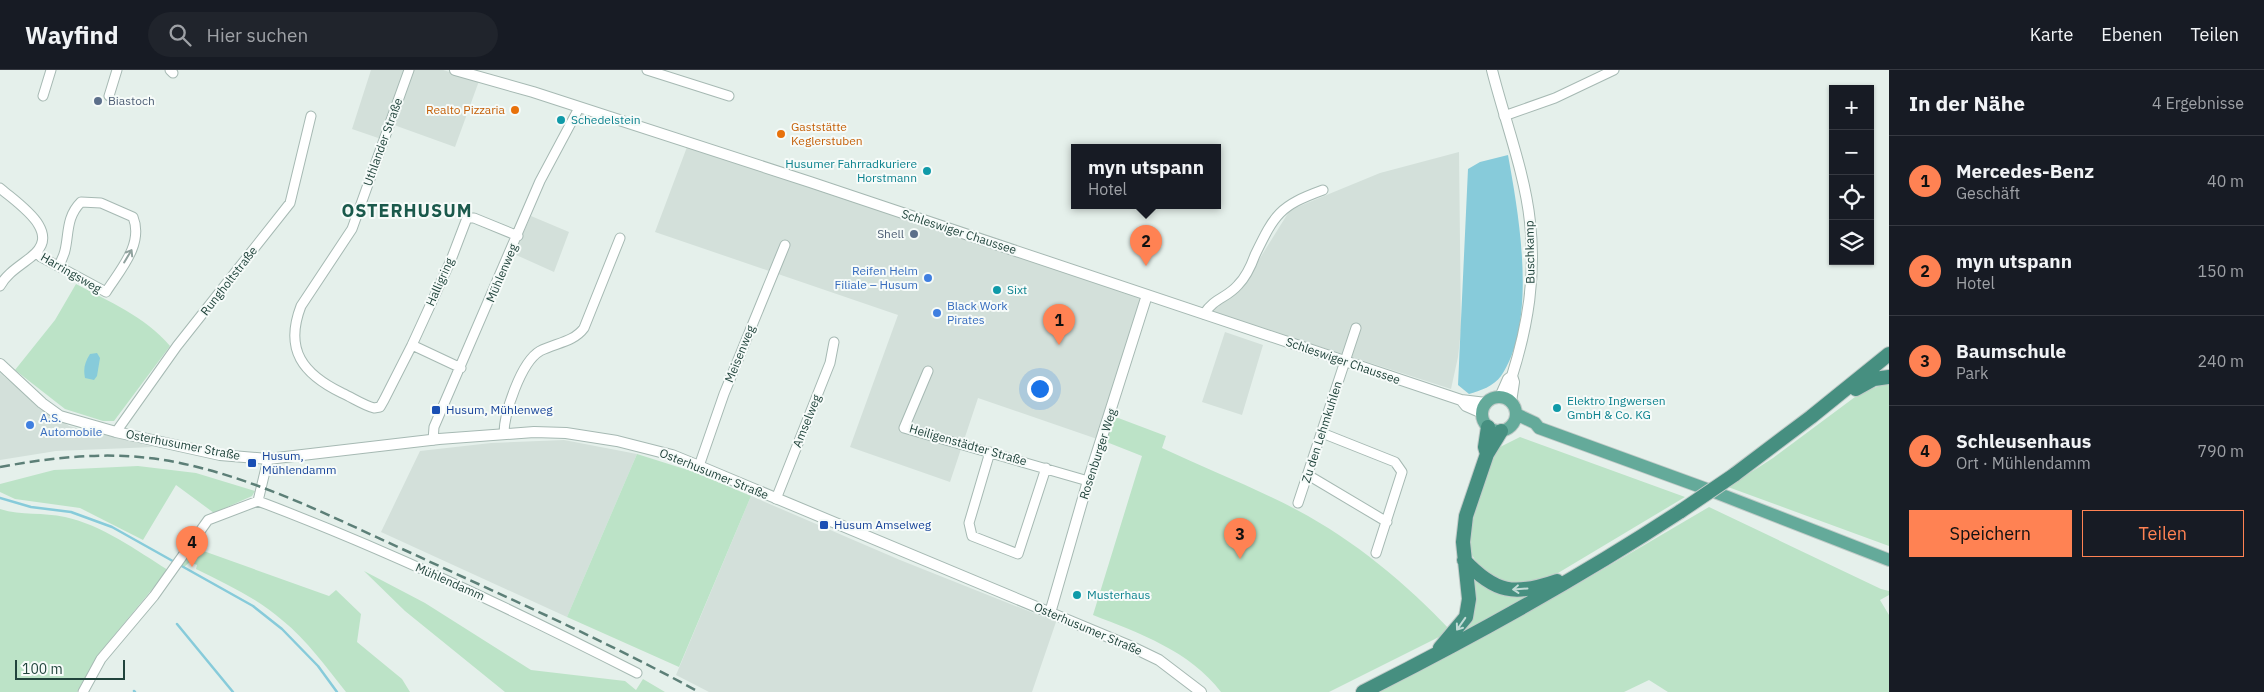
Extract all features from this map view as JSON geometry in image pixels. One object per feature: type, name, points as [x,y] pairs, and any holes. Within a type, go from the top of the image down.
[{"type":"highway","points":[[1363,692],[1500,621],[1584,572],[1681,511],[1734,475],[1821,409],[1889,354]]},
{"type":"highway","points":[[1821,409],[1874,380],[1889,377]]},
{"type":"highway","points":[[1424,661],[1448,640],[1466,617],[1469,600],[1463,542],[1466,516],[1495,429]]},
{"type":"highway","points":[[1464,560],[1480,576],[1493,585],[1510,590],[1542,586],[1584,572]]},
{"type":"main road","points":[[1510,409],[1495,429],[1484,408],[1510,409],[1534,430],[1539,428],[1704,488],[1889,560]]},
{"type":"street","points":[[43,96],[51,70]]},
{"type":"street","points":[[109,96],[117,70]]},
{"type":"street","name":"Uthlander Straße","points":[[409,70],[352,229],[301,306],[296,318],[295,342],[298,354],[308,372],[317,380],[374,408],[380,407],[412,345]]},
{"type":"street","name":"Schleswiger Chaussee","points":[[455,70],[479,74],[800,179],[1484,408]]},
{"type":"street","points":[[647,70],[730,96]]},
{"type":"street","name":"Buschkamp","points":[[1492,70],[1525,196],[1530,221],[1532,254],[1528,321],[1512,376],[1514,382],[1510,409]]},
{"type":"street","points":[[1504,116],[1555,98],[1614,70]]},
{"type":"street","name":"Mühlenweg","points":[[433,440],[434,427],[518,236],[540,181],[579,108]]},
{"type":"street","name":"Rungholtstraße","points":[[116,432],[177,346],[290,203],[311,116]]},
{"type":"street","points":[[0,188],[41,226],[42,241],[36,252],[10,273],[0,286]]},
{"type":"street","points":[[1204,314],[1211,303],[1238,286],[1247,272],[1270,224],[1283,208],[1296,200],[1323,190]]},
{"type":"street","name":"Harringsweg","points":[[36,252],[58,266],[106,292],[135,244],[137,228],[133,217],[101,204],[82,202],[73,210],[68,225],[65,256],[58,266]]},
{"type":"street","name":"Halligring","points":[[412,345],[451,260],[467,218],[518,236]]},
{"type":"street","points":[[504,434],[505,420],[515,390],[530,359],[540,352],[574,337],[584,328],[620,238]]},
{"type":"street","name":"Meisenweg","points":[[699,466],[724,394],[785,245]]},
{"type":"street","name":"Rosenburger Weg","points":[[1050,613],[1088,481],[1147,295]]},
{"type":"street","name":"Zu den Lehmkuhlen","points":[[1298,503],[1356,328]]},
{"type":"street","name":"Amselweg","points":[[776,499],[830,363],[834,342]]},
{"type":"street","points":[[412,345],[461,368]]},
{"type":"street","name":"Osterhusumer Straße","points":[[0,364],[42,403],[60,416],[116,432],[220,455],[268,459],[433,440],[504,434],[566,433],[639,446],[699,466],[1159,660],[1201,692]]},
{"type":"street","name":"Heiligenstädter Straße","points":[[928,371],[904,428],[1088,481]]},
{"type":"street","points":[[1322,433],[1395,462],[1402,472],[1376,553]]},
{"type":"street","points":[[990,452],[969,523],[972,536],[1018,554],[1046,468]]},
{"type":"street","points":[[83,692],[101,659],[174,571],[208,520],[258,500],[268,459]]},
{"type":"street","points":[[1308,475],[1387,522]]},
{"type":"street","name":"Mühlendamm","points":[[258,500],[446,580],[524,616],[637,673]]},
{"type":"shaded area","points":[[371,70],[407,70],[384,140],[352,129]]},
{"type":"shaded area","points":[[414,70],[443,70],[479,81],[455,147],[394,125]]},
{"type":"shaded area","points":[[687,147],[1145,297],[1100,440],[978,398],[950,482],[850,447],[898,315],[655,232]]},
{"type":"shaded area","points":[[1459,152],[1461,330],[1458,357],[1451,389],[1210,311],[1250,274],[1290,210],[1380,173]]},
{"type":"shaded area","points":[[531,216],[569,232],[554,272],[514,254]]},
{"type":"shaded area","points":[[1225,332],[1263,345],[1242,415],[1202,402]]},
{"type":"shaded area","points":[[0,373],[40,407],[69,426],[154,447],[56,451],[0,460]]},
{"type":"shaded area","points":[[564,440],[637,454],[567,617],[381,532],[420,451],[491,443]]},
{"type":"shaded area","points":[[751,496],[900,560],[1056,622],[1032,692],[709,692],[676,675]]},
{"type":"green space","points":[[76,284],[138,318],[160,335],[170,346],[114,421],[103,421],[65,409],[15,370],[55,320]]},
{"type":"green space","points":[[1889,382],[1889,546],[1728,487],[1773,458],[1859,394]]},
{"type":"green space","points":[[1113,416],[1166,436],[1162,448],[1297,510],[1339,535],[1398,580],[1451,631],[1329,692],[1221,692],[1194,665],[1179,654],[1146,636],[1093,615],[1142,456],[1104,441]]},
{"type":"green space","points":[[1520,437],[1685,497],[1543,582],[1510,584],[1496,581],[1480,568],[1472,555],[1468,542],[1481,486],[1498,448]]},
{"type":"green space","points":[[637,454],[694,472],[751,496],[679,667],[567,617]]},
{"type":"green space","points":[[138,466],[196,473],[255,491],[252,496],[214,513],[176,485],[143,540],[80,508],[15,499],[0,492],[0,484],[54,470]]},
{"type":"green space","points":[[1709,507],[1881,589],[1889,591],[1889,595],[1880,600],[1889,615],[1889,692],[1668,692],[1649,680],[1624,692],[1377,692],[1566,591]]},
{"type":"green space","points":[[0,509],[65,517],[79,521],[118,539],[168,570],[97,656],[77,692],[0,692]]},
{"type":"green space","points":[[195,548],[329,596],[336,590],[361,614],[357,642],[402,679],[410,692],[346,692],[308,645],[272,612],[241,592],[196,569],[197,565],[190,562],[184,567],[181,565]]},
{"type":"green space","points":[[1470,570],[1533,594],[1463,632],[1470,620]]},
{"type":"green space","points":[[364,571],[425,603],[531,670],[625,681],[636,690],[643,679],[665,692],[505,692],[405,611]]},
{"type":"water","points":[[1508,155],[1517,208],[1522,268],[1522,298],[1519,327],[1512,353],[1501,376],[1491,385],[1469,394],[1458,385],[1468,169],[1480,162]]},
{"type":"water","points":[[97,353],[100,358],[97,376],[94,380],[85,378],[84,368],[87,360],[90,354]]},
{"type":"waterway","points":[[0,498],[31,507],[71,512],[112,527],[253,606],[282,629],[318,666],[337,692]]},
{"type":"waterway","points":[[177,624],[233,692]]},
{"type":"railway","points":[[0,467],[67,457],[135,457],[180,463],[240,479],[326,514],[520,603],[593,637],[699,692]]},
{"type":"place","name":"Biastoch","points":[[98,101]]},
{"type":"place","name":"Realto Pizzaria","points":[[515,110]]},
{"type":"place","name":"Schedelstein","points":[[561,120]]},
{"type":"place","name":"Gaststätte Keglerstuben","points":[[781,134]]},
{"type":"place","name":"Husumer Fahrradkuriere Horstmann","points":[[927,171]]},
{"type":"place","name":"Shell","points":[[914,234]]},
{"type":"place","name":"myn utspann","points":[[1146,266]]},
{"type":"place","name":"Reifen Helm Filiale – Husum","points":[[928,278]]},
{"type":"place","name":"Sixt","points":[[997,290]]},
{"type":"place","name":"Black Work Pirates","points":[[937,313]]},
{"type":"place","name":"Mercedes-Benz","points":[[1059,345]]},
{"type":"place","name":"Elektro Ingwersen GmbH & Co. KG","points":[[1557,408]]},
{"type":"place","name":"Husum, Mühlenweg","points":[[436,410]]},
{"type":"place","name":"A.S. Automobile","points":[[30,425]]},
{"type":"place","name":"Husum, Mühlendamm","points":[[252,463]]},
{"type":"place","name":"Husum Amselweg","points":[[824,525]]},
{"type":"place","name":"Baumschule","points":[[1240,559]]},
{"type":"place","name":"Schleusenhaus","points":[[192,567]]},
{"type":"place","name":"Musterhaus","points":[[1077,595]]},
{"type":"district","name":"OSTERHUSUM","points":[[407,211]]}]
